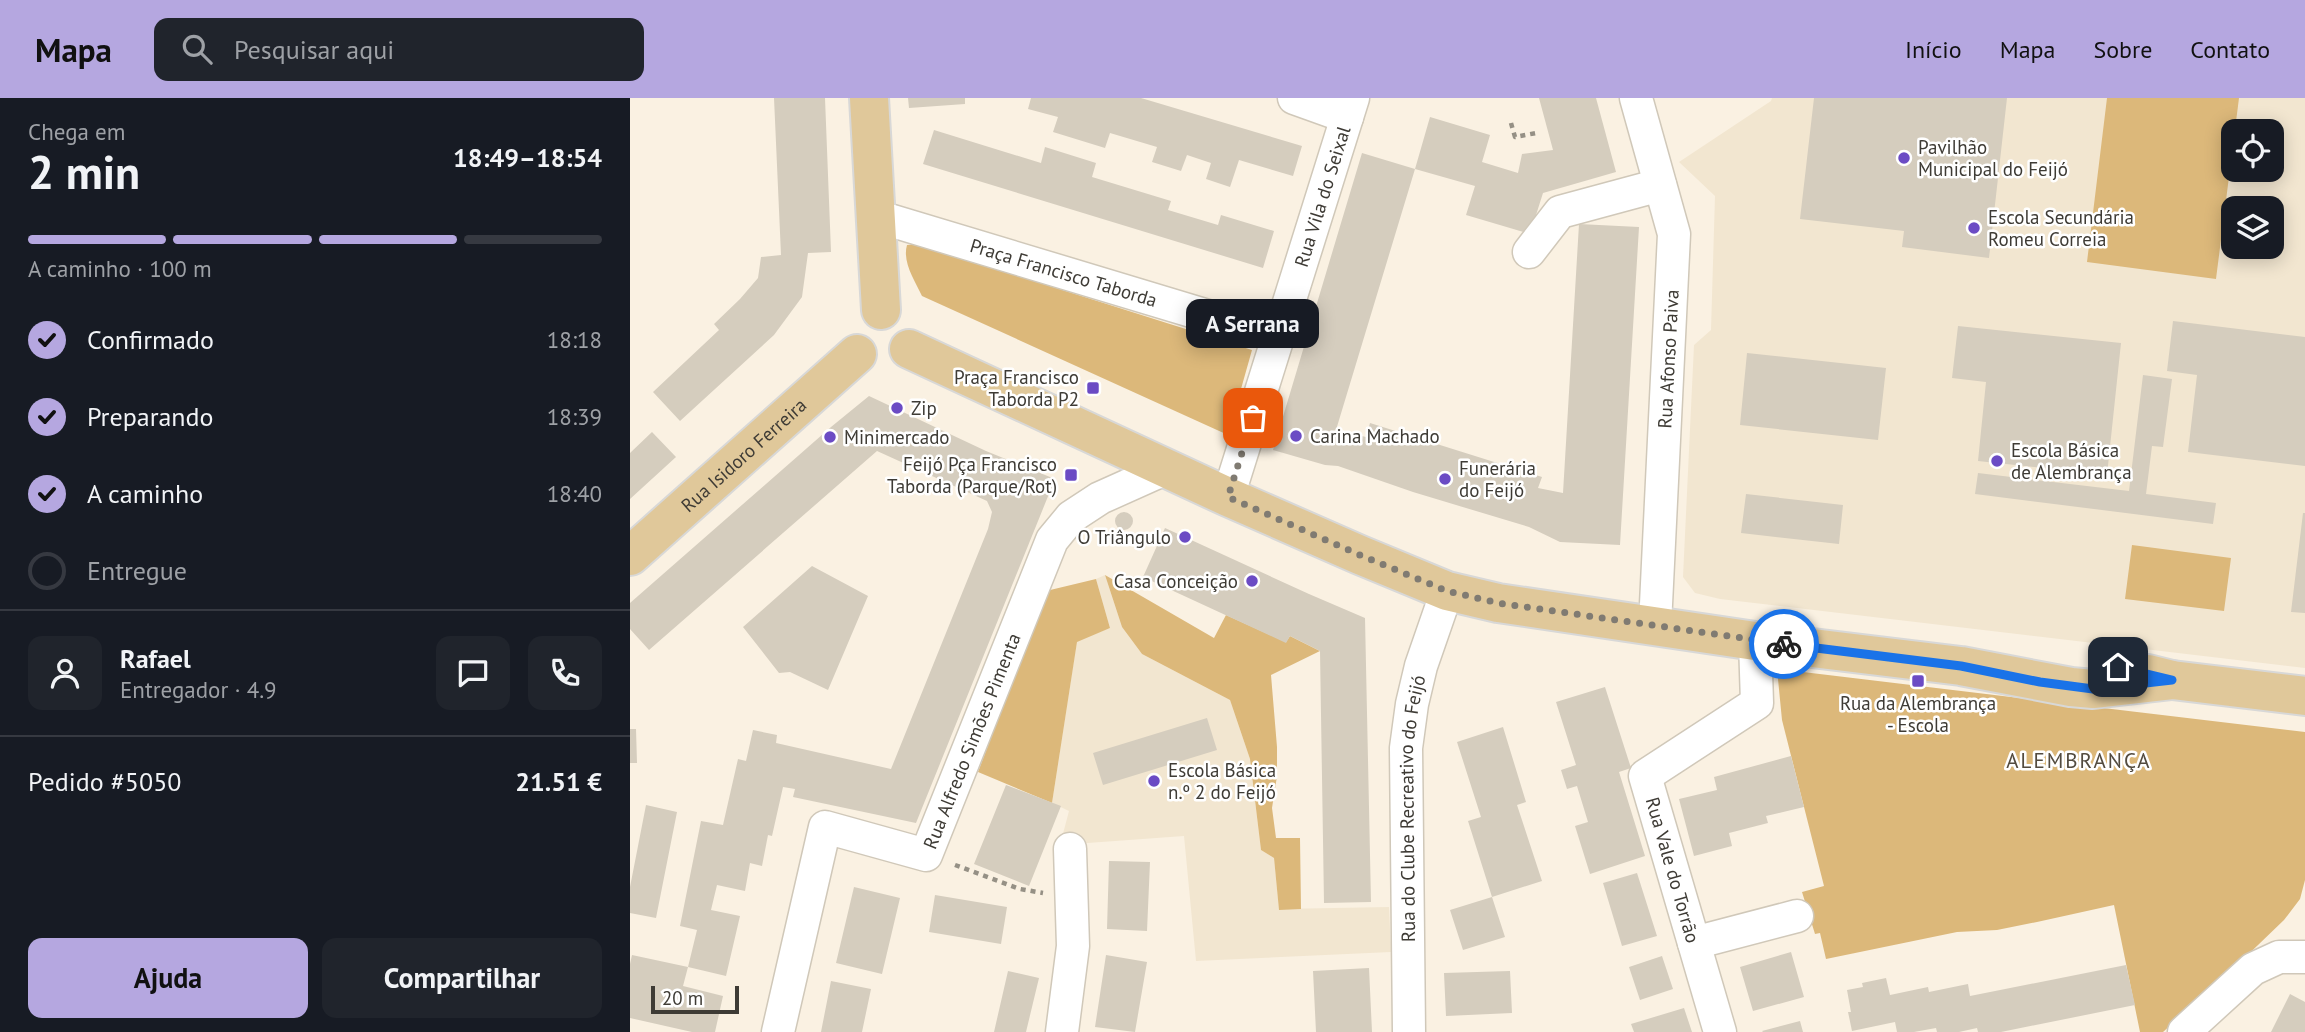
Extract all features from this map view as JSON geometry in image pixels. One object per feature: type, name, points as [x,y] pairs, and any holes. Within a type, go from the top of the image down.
[{"type":"main road","points":[[869,98],[881,310]]},
{"type":"main road","points":[[871,312],[892,312],[902,317],[908,327],[911,338],[909,349],[895,365],[874,366],[857,354],[853,345],[856,326],[862,317],[871,312]]},
{"type":"main road","points":[[909,349],[1228,497],[1447,591],[1498,603],[1755,641],[1961,666],[2040,682],[2093,689],[2172,680],[2305,696]]},
{"type":"main road","name":"Rua Isidoro Ferreira","points":[[630,556],[857,354]]},
{"type":"street","points":[[1294,98],[1350,107]]},
{"type":"street","name":"Rua Afonso Paiva","points":[[1636,98],[1674,234],[1655,625]]},
{"type":"street","name":"Rua Vila do Seixal","points":[[1228,497],[1350,107]]},
{"type":"street","points":[[1529,252],[1560,212],[1660,185]]},
{"type":"street","name":"Praça Francisco Taborda","points":[[876,216],[1251,329]]},
{"type":"street","name":"Rua Alfredo Simões Pimenta","points":[[778,1032],[825,827],[926,855],[1052,540],[1071,517],[1100,498],[1167,468]]},
{"type":"street","name":"Rua do Clube Recreativo do Feijó","points":[[1409,1032],[1406,748],[1418,679],[1447,591]]},
{"type":"street","name":"Rua Vale do Torrão","points":[[1720,1032],[1645,776],[1757,703],[1755,641]]},
{"type":"street","points":[[1062,1032],[1073,946],[1070,849]]},
{"type":"street","points":[[1694,943],[1797,916]]},
{"type":"street","points":[[2184,1032],[2253,970],[2279,957],[2305,957]]},
{"type":"path","points":[[1511,123],[1515,137],[1536,133]]},
{"type":"path","points":[[926,855],[1020,889],[1071,898]]},
{"type":"shaded area","name":"Escola Básica de Alembrança","points":[[1772,98],[2305,98],[2305,668],[1720,599],[1695,593],[1683,577],[1694,345],[1711,330],[1715,196],[1679,162]]},
{"type":"shaded area","points":[[2107,98],[2239,98],[2236,119],[2221,119],[2221,182],[2228,182],[2227,196],[2221,196],[2221,240],[2216,279],[2087,262]]},
{"type":"shaded area","points":[[917,244],[1252,350],[1228,435],[922,296],[906,258],[907,245]]},
{"type":"shaded area","points":[[2132,545],[2231,558],[2224,611],[2125,599]]},
{"type":"shaded area","name":"Escola Básica n.º 2 do Feijó","points":[[1105,575],[1122,627],[1142,654],[1230,700],[1250,759],[1261,850],[1274,858],[1279,909],[1389,907],[1391,952],[1196,961],[1184,836],[1060,845],[1069,811],[1052,803],[1077,641],[1110,628],[1096,579]]},
{"type":"shaded area","points":[[1105,575],[1214,638],[1226,615],[1286,642],[1290,636],[1320,651],[1271,675],[1277,747],[1277,776],[1272,808],[1276,838],[1300,838],[1301,909],[1279,910],[1274,858],[1261,850],[1250,759],[1230,700],[1142,654],[1122,627]]},
{"type":"shaded area","points":[[1096,579],[1110,628],[1077,642],[1052,803],[978,772],[1046,591]]},
{"type":"shaded area","points":[[1777,669],[2305,732],[2305,880],[2300,899],[2284,920],[2163,1032],[2140,1032],[2114,905],[1997,930],[1957,932],[1826,959],[1820,933],[1815,934],[1802,892],[1824,886],[1782,720]]},
{"type":"building","points":[[774,98],[825,98],[831,252],[808,253],[802,297],[774,335],[680,421],[653,392],[719,330],[714,324],[758,278],[761,257],[781,255]]},
{"type":"building","points":[[908,98],[965,98],[965,104],[909,108]]},
{"type":"building","points":[[1031,98],[1141,98],[1302,146],[1293,176],[1239,160],[1230,187],[1206,179],[1211,163],[1187,155],[1181,171],[1152,162],[1157,147],[1110,133],[1105,148],[1053,132],[1058,117],[1028,109]]},
{"type":"building","points":[[1539,98],[1596,98],[1616,172],[1543,193],[1530,234],[1466,215],[1475,186],[1415,169],[1430,117],[1490,135],[1482,162],[1518,173],[1522,154],[1553,150]]},
{"type":"building","name":"Pavilhão Municipal do Feijó","points":[[1814,98],[2007,98],[1989,258],[1902,247],[1904,231],[1800,219]]},
{"type":"building","points":[[934,130],[1041,163],[1045,147],[1096,163],[1092,177],[1171,201],[1168,210],[1218,225],[1221,215],[1274,231],[1263,268],[923,164]]},
{"type":"building","points":[[1362,153],[1415,169],[1336,430],[1366,437],[1370,423],[1542,477],[1538,488],[1563,493],[1579,224],[1639,227],[1620,545],[1560,542],[1529,527],[1338,466],[1325,465],[1273,450]]},
{"type":"building","points":[[2173,321],[2305,337],[2305,466],[2188,452],[2197,375],[2167,371]]},
{"type":"building","points":[[1958,326],[2121,343],[2107,475],[1978,461],[1986,382],[1952,378]]},
{"type":"building","points":[[1747,353],[1886,368],[1878,440],[1740,425]]},
{"type":"building","points":[[2143,375],[2172,379],[2163,447],[2152,446],[2146,494],[2216,503],[2213,524],[1975,494],[1978,473],[2129,491]]},
{"type":"building","points":[[869,396],[986,451],[1055,479],[916,823],[793,797],[795,789],[783,787],[772,836],[768,835],[762,866],[750,863],[745,891],[717,885],[711,910],[740,916],[726,976],[688,967],[697,930],[680,926],[701,821],[723,825],[738,759],[746,761],[753,730],[777,735],[776,743],[891,769],[988,529],[992,512],[987,501],[877,451],[649,650],[630,629],[630,603]]},
{"type":"building","points":[[652,432],[676,457],[630,499],[630,453]]},
{"type":"building","points":[[1746,494],[1843,505],[1839,544],[1741,533]]},
{"type":"building","points":[[1120,512],[1128,512],[1133,521],[1131,528],[1120,530],[1115,525],[1115,517]]},
{"type":"building","points":[[2305,513],[2305,613],[2291,612]]},
{"type":"building","points":[[1165,528],[1365,618],[1371,902],[1324,903],[1320,651],[1290,636],[1286,643],[1143,577]]},
{"type":"building","points":[[812,566],[868,596],[828,690],[790,672],[779,673],[743,627]]},
{"type":"building","points":[[1605,687],[1631,768],[1619,772],[1645,856],[1590,874],[1575,826],[1588,822],[1577,786],[1567,789],[1561,770],[1576,765],[1556,702]]},
{"type":"building","points":[[1207,718],[1217,750],[1103,785],[1093,753]]},
{"type":"building","points":[[1503,727],[1526,802],[1517,805],[1542,881],[1492,897],[1468,821],[1481,817],[1457,742]]},
{"type":"building","points":[[630,729],[636,729],[637,763],[630,763]]},
{"type":"building","points":[[1791,756],[1804,807],[1766,816],[1768,823],[1729,833],[1732,846],[1694,856],[1679,799],[1717,790],[1714,777]]},
{"type":"building","points":[[1006,785],[1061,806],[1029,886],[974,864]]},
{"type":"building","points":[[646,805],[677,812],[656,918],[630,913],[630,887]]},
{"type":"building","points":[[1109,861],[1150,862],[1147,931],[1107,929]]},
{"type":"building","points":[[1637,873],[1657,936],[1622,946],[1603,883]]},
{"type":"building","points":[[854,887],[900,898],[882,974],[836,963]]},
{"type":"building","points":[[935,895],[1007,907],[1001,944],[929,932]]},
{"type":"building","points":[[1492,897],[1505,937],[1463,950],[1450,910]]},
{"type":"building","points":[[1791,952],[1804,997],[1753,1011],[1740,967]]},
{"type":"building","points":[[632,955],[688,967],[683,986],[723,996],[715,1032],[692,1032],[630,1018]]},
{"type":"building","points":[[1106,955],[1147,962],[1135,1032],[1095,1027]]},
{"type":"building","points":[[1662,956],[1673,989],[1640,1000],[1629,967]]},
{"type":"building","points":[[2126,965],[2135,1005],[2001,1032],[1978,1032],[1977,1028],[1959,1032],[1937,1032],[1936,1028],[1897,1032],[1895,1022],[1852,1031],[1848,1012],[1851,1012],[1847,990],[1863,987],[1862,983],[1886,978],[1890,995],[1928,987],[1929,992],[1968,984],[1970,996]]},
{"type":"building","points":[[1369,968],[1372,1032],[1316,1032],[1313,971]]},
{"type":"building","points":[[1008,971],[1039,978],[1026,1032],[994,1032]]},
{"type":"building","points":[[1510,971],[1512,1013],[1446,1016],[1444,973]]},
{"type":"building","points":[[831,981],[871,989],[862,1032],[821,1032]]},
{"type":"building","points":[[2290,994],[2305,1002],[2305,1032],[2271,1032]]},
{"type":"building","points":[[1684,1008],[1692,1032],[1634,1032],[1631,1024]]},
{"type":"building","points":[[1800,1021],[1803,1032],[1762,1031]]},
{"type":"way so far","points":[[1253,418],[1228,497],[1360,555],[1447,591],[1498,603],[1784,644]]},
{"type":"place","name":"Pavilhão Municipal do Feijó","points":[[1904,158]]},
{"type":"place","name":"Escola Secundária Romeu Correia","points":[[1974,228]]},
{"type":"place","name":"Praça Francisco Taborda P2","points":[[1093,388]]},
{"type":"place","name":"Zip","points":[[897,408]]},
{"type":"place","name":"A Serrana","points":[[1253,418]]},
{"type":"place","name":"Carina Machado","points":[[1296,436]]},
{"type":"place","name":"Minimercado","points":[[830,437]]},
{"type":"place","name":"Escola Básica de Alembrança","points":[[1997,461]]},
{"type":"place","name":"Feijó Pça Francisco Taborda (Parque/Rot)","points":[[1071,475]]},
{"type":"place","name":"Funerária do Feijó","points":[[1445,479]]},
{"type":"place","name":"O Triângulo","points":[[1185,537]]},
{"type":"place","name":"Casa Conceição","points":[[1252,581]]},
{"type":"place","name":"Rua da Alembrança - Escola","points":[[1918,681]]},
{"type":"place","name":"Escola Básica n.º 2 do Feijó","points":[[1154,781]]},
{"type":"district","name":"ALEMBRANÇA","points":[[2079,761]]},
{"type":"route","points":[[1784,644],[1961,666],[2040,682],[2093,689],[2172,680],[2118,667]]}]
